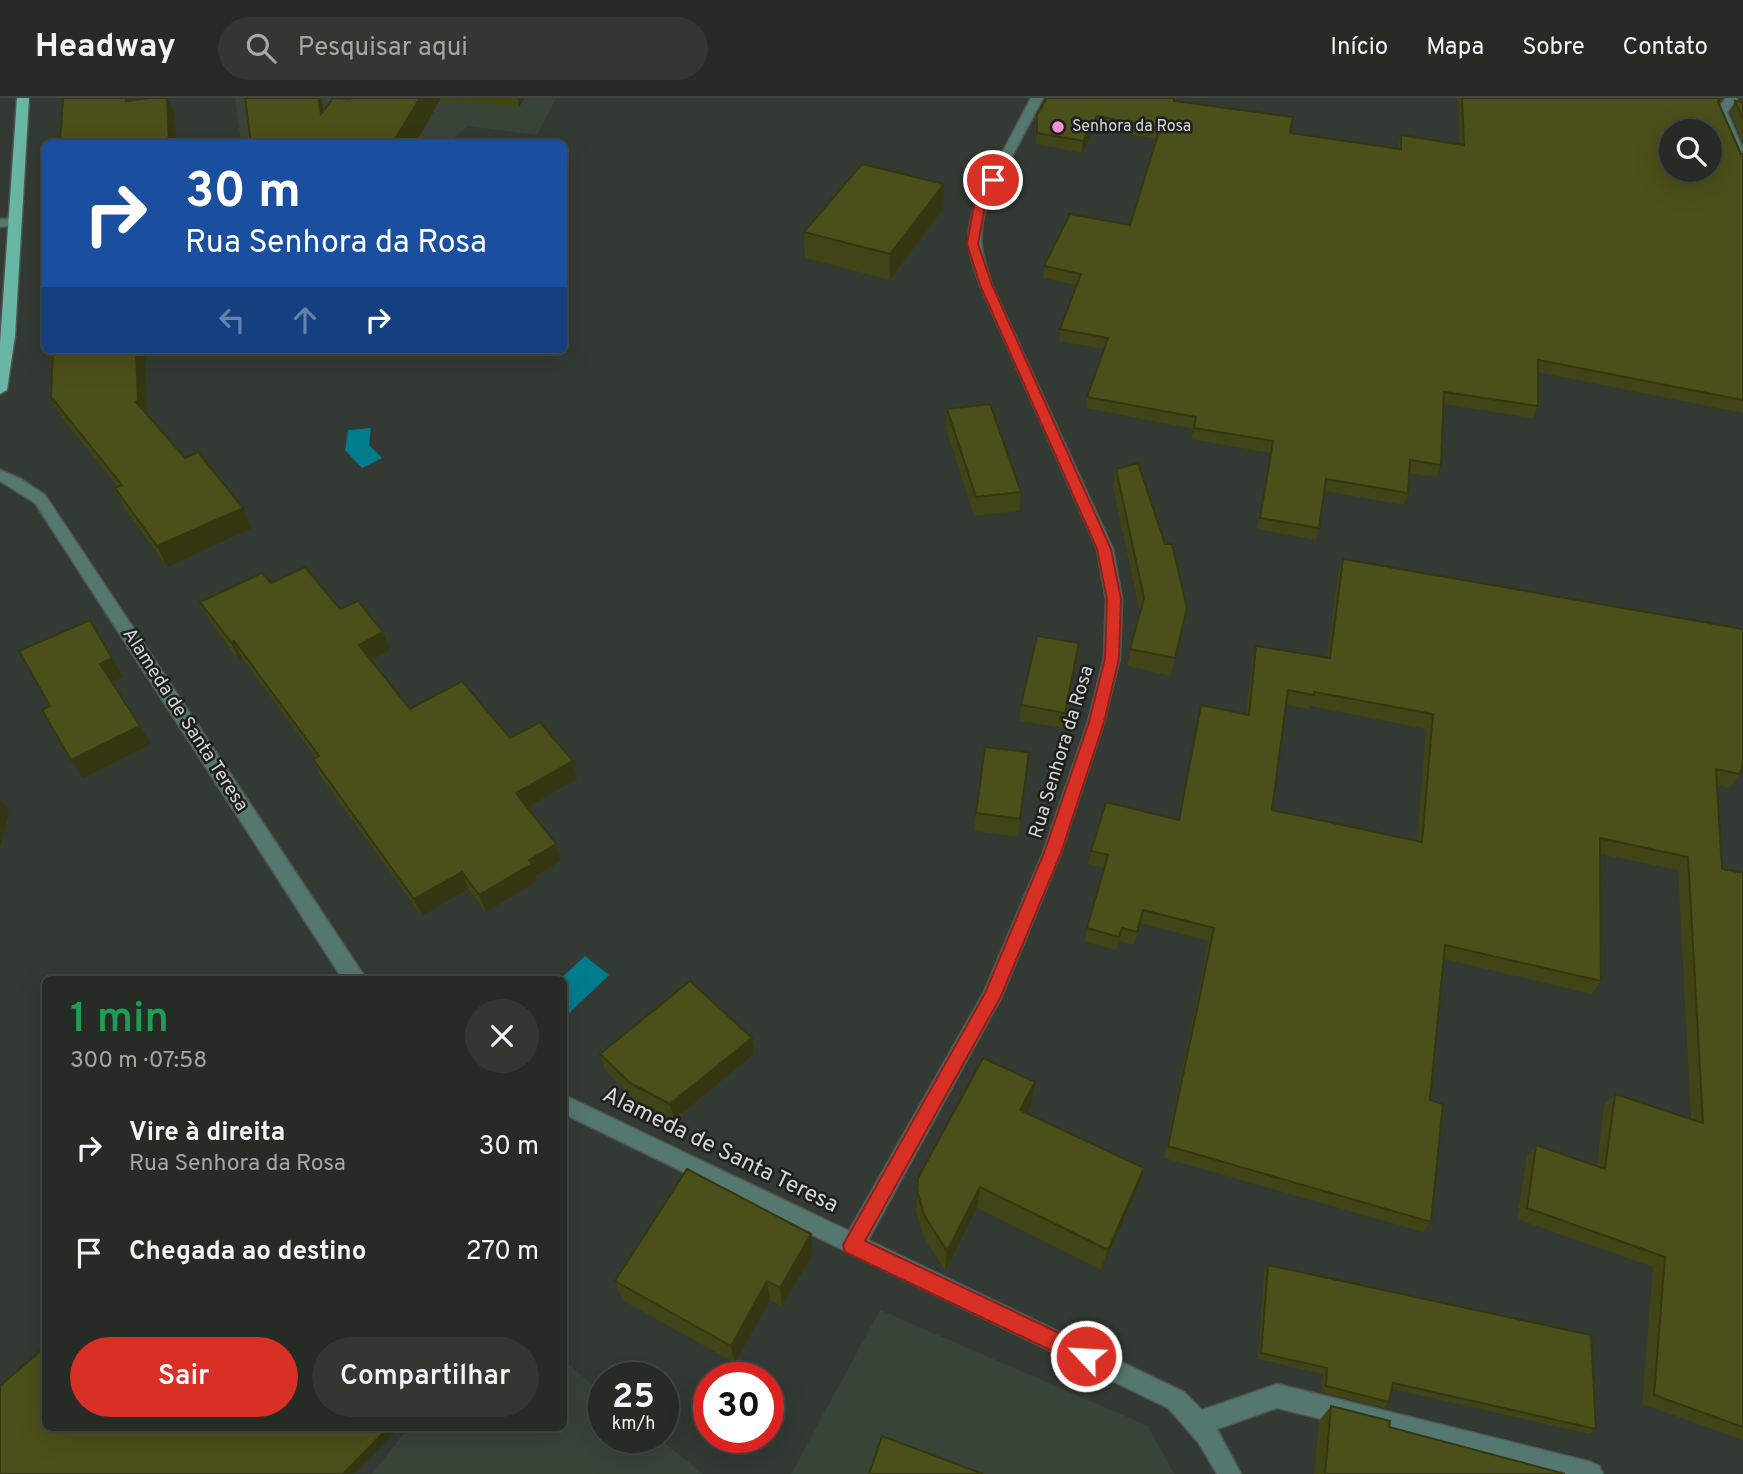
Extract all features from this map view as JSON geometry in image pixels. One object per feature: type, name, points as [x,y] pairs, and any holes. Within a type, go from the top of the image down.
[{"type":"main road","points":[[0,390],[8,336],[23,98]]},
{"type":"street","name":"Rua Senhora da Rosa","points":[[852,1245],[992,996],[1052,853],[1096,722],[1112,658],[1114,599],[1104,549],[986,285],[973,244],[981,200],[1017,140],[1037,98]]},
{"type":"street","points":[[1732,98],[1721,112],[1743,163]]},
{"type":"street","points":[[0,223],[16,222]]},
{"type":"street","name":"Alameda de Santa Teresa","points":[[0,475],[16,482],[40,499],[339,958],[354,976]]},
{"type":"street","name":"Alameda de Santa Teresa","points":[[567,1105],[1175,1400],[1199,1423],[1214,1444],[1229,1474]]},
{"type":"street","points":[[1199,1423],[1277,1396],[1591,1474]]},
{"type":"shaded area","points":[[235,98],[556,98],[537,135],[467,126],[452,140],[241,140]]},
{"type":"shaded area","points":[[880,1310],[1148,1426],[1174,1474],[791,1474]]},
{"type":"shaded area","points":[[567,1363],[588,1381],[588,1453],[677,1453],[703,1474],[372,1474],[406,1431],[567,1431]]},
{"type":"water","points":[[371,428],[369,445],[382,458],[362,468],[345,450],[348,430]]},
{"type":"water","points":[[585,956],[609,975],[567,1015],[567,976],[563,976]]},
{"type":"building","points":[[63,98],[126,98],[126,101],[167,98],[169,140],[60,140]]},
{"type":"building","points":[[245,98],[318,98],[321,114],[333,98],[420,98],[394,140],[250,140]]},
{"type":"building","points":[[1047,98],[1174,98],[1174,101],[1293,117],[1290,133],[1401,149],[1401,135],[1464,145],[1462,98],[1720,98],[1718,102],[1743,154],[1743,400],[1538,360],[1538,406],[1444,392],[1441,465],[1410,460],[1408,493],[1326,479],[1319,528],[1260,518],[1273,441],[1194,428],[1196,417],[1087,397],[1108,338],[1060,329],[1081,274],[1044,266],[1070,214],[1130,225],[1160,128],[1097,116],[1083,141],[1037,133],[1037,115]]},
{"type":"building","points":[[1735,101],[1743,102],[1743,119]]},
{"type":"building","points":[[862,164],[944,184],[890,254],[804,232]]},
{"type":"building","points":[[53,354],[136,354],[136,402],[185,458],[198,452],[243,508],[157,546],[115,488],[122,485],[51,397]]},
{"type":"building","points":[[990,404],[1021,492],[976,497],[947,409]]},
{"type":"building","points":[[1138,463],[1165,544],[1172,544],[1187,608],[1175,658],[1130,649],[1144,598],[1116,469]]},
{"type":"building","points":[[1343,559],[1743,629],[1743,762],[1740,774],[1716,769],[1722,869],[1743,873],[1743,1427],[1654,1395],[1665,1257],[1527,1208],[1536,1145],[1605,1169],[1615,1094],[1703,1123],[1688,857],[1600,838],[1601,981],[1445,945],[1430,1100],[1443,1104],[1431,1222],[1168,1146],[1214,928],[1143,910],[1137,932],[1122,928],[1119,937],[1087,928],[1108,855],[1091,851],[1106,802],[1179,820],[1201,705],[1249,715],[1256,646],[1330,658]],"holes":[[[1288,690],[1314,695],[1314,692],[1433,714],[1422,842],[1272,810]]]},
{"type":"building","points":[[305,567],[340,609],[358,601],[383,632],[359,645],[410,709],[462,681],[510,738],[540,722],[573,761],[516,793],[556,844],[529,860],[532,864],[479,895],[462,872],[414,899],[313,759],[319,756],[234,641],[231,642],[200,602],[262,573],[271,583]]},
{"type":"building","points":[[90,620],[112,658],[100,664],[140,726],[71,760],[42,710],[50,706],[19,651]]},
{"type":"building","points":[[1037,636],[1079,643],[1065,713],[1021,705]]},
{"type":"building","points":[[985,747],[1029,752],[1020,819],[976,813]]},
{"type":"building","points":[[690,981],[752,1038],[670,1104],[630,1083],[600,1054]]},
{"type":"building","points":[[983,1058],[1035,1082],[1020,1110],[1144,1168],[1108,1250],[980,1187],[947,1251],[924,1215],[917,1190],[918,1178]]},
{"type":"building","points":[[687,1169],[811,1234],[780,1288],[767,1281],[731,1346],[615,1281]]},
{"type":"building","points":[[1268,1265],[1591,1335],[1596,1429],[1393,1383],[1389,1402],[1326,1386],[1327,1368],[1261,1353]]},
{"type":"building","points":[[42,1349],[42,1431],[385,1431],[343,1474],[0,1474],[0,1386]]},
{"type":"building","points":[[1331,1406],[1390,1421],[1389,1427],[1565,1474],[1325,1474]]},
{"type":"building","points":[[882,1436],[983,1474],[869,1474]]},
{"type":"place","name":"Senhora da Rosa","points":[[1058,127]]},
{"type":"route","points":[[993,180],[981,200],[973,244],[986,285],[1104,549],[1114,599],[1112,658],[1096,722],[1052,853],[992,996],[852,1245],[1086,1356]]}]
